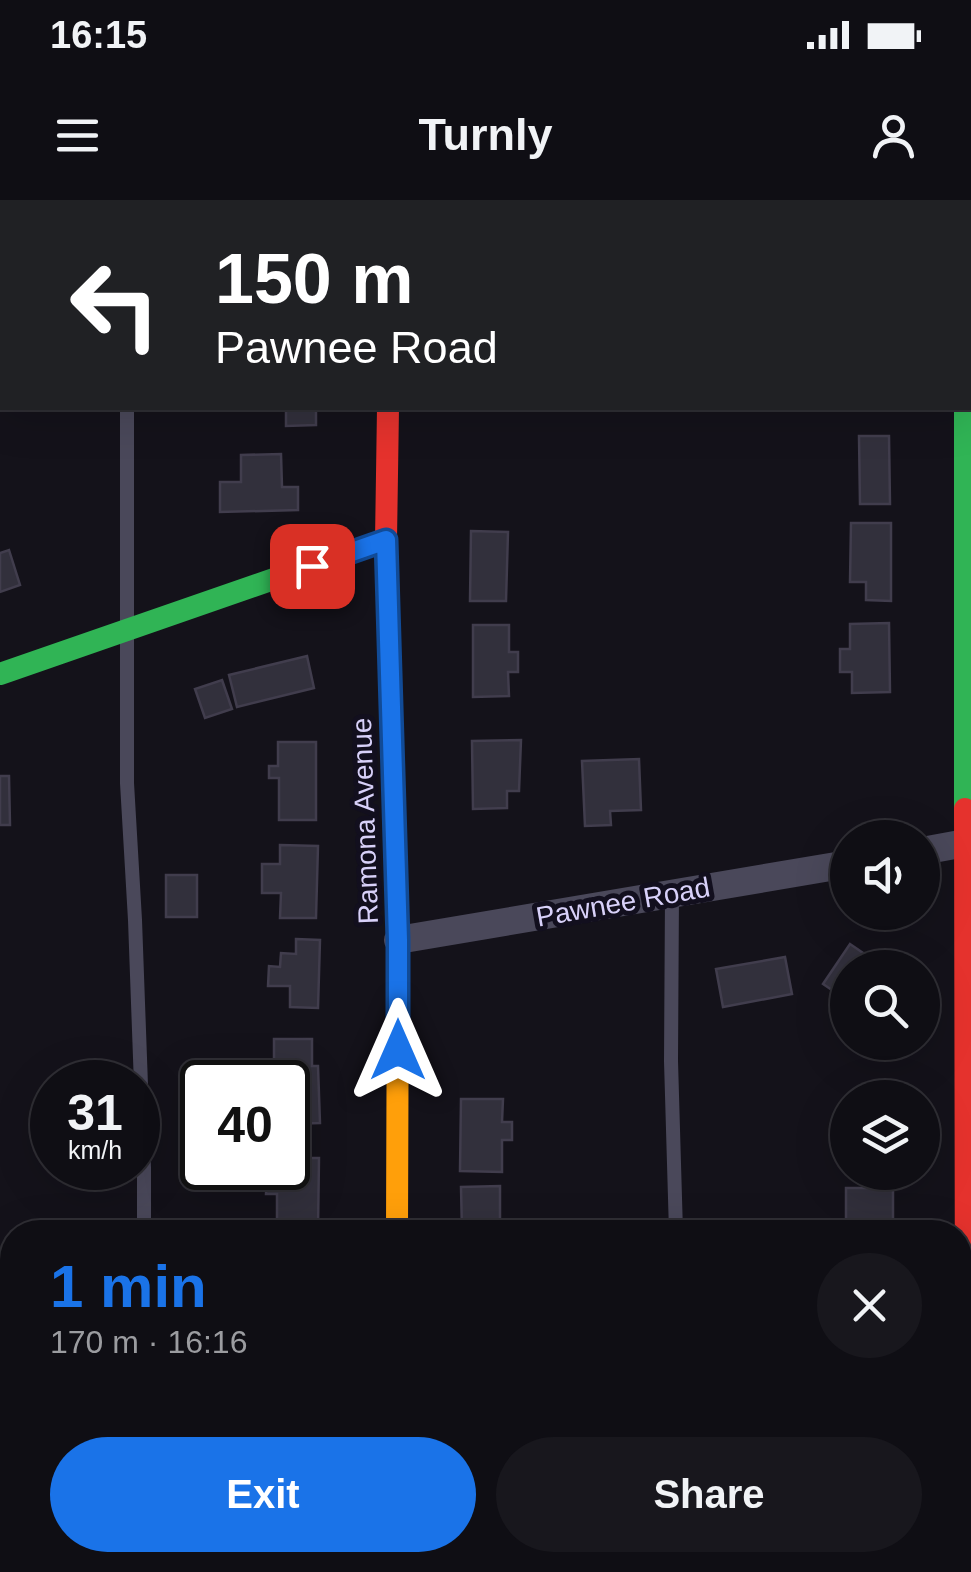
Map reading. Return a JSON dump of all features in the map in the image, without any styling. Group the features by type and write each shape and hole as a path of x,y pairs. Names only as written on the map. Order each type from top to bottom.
{"street":[{"name":"Ramona Avenue","path":"388,410 386,540 398,940 397,1220"},
{"path":"965,410 967,1220"},
{"path":"0,674 386,540"},
{"path":"940,847 969,842"},
{"name":"Pawnee Road","path":"398,940 830,867"}],"lane":[{"path":"127,410 126,783 135,920 144,1220"},
{"path":"672,894 676,1220"}],"building":[{"path":"286,410 316,410 316,425 286,426"},
{"path":"859,436 889,436 890,504 860,504"},
{"path":"281,454 282,487 298,487 298,510 220,512 220,482 241,482 241,455"},
{"path":"851,523 891,523 891,601 866,600 866,582 850,582"},
{"path":"471,531 508,532 506,601 470,601"},
{"path":"9,550 20,585 0,592 0,553"},
{"path":"889,623 890,692 852,693 852,672 840,672 840,649 850,649 850,624"},
{"path":"473,625 509,625 509,652 518,652 518,672 508,672 509,696 473,697"},
{"path":"307,656 314,688 237,707 229,675"},
{"path":"222,680 232,709 205,718 195,689"},
{"path":"521,740 519,791 507,791 507,808 473,809 472,741"},
{"path":"278,742 316,742 316,820 279,820 279,778 269,778 269,766 278,766"},
{"path":"639,759 641,810 610,811 611,825 585,826 582,761"},
{"path":"0,776 9,776 10,825 0,825"},
{"path":"280,845 318,846 316,918 280,918 281,893 262,893 262,864 280,864"},
{"path":"166,875 197,875 197,917 166,917"},
{"path":"296,939 320,940 318,1008 290,1007 290,986 268,986 269,966 280,967 281,953 296,954"},
{"path":"785,957 792,994 723,1007 716,969"},
{"path":"274,1039 312,1039 312,1066 318,1066 320,1123 310,1123 310,1060 274,1060"},
{"path":"461,1099 503,1099 502,1122 512,1122 512,1140 502,1140 502,1172 460,1171"},
{"path":"310,1158 319,1158 318,1220 277,1220 277,1194 266,1194 266,1190 310,1190"},
{"path":"500,1186 500,1220 462,1220 461,1187"},
{"path":"846,1190 893,1190 893,1220 846,1220"}],"traffic: fast":[{"path":"965,410 965,809"},
{"path":"0,674 386,540"}],"traffic: slow":[{"path":"395,832 397,1220"}],"traffic: jam":[{"path":"388,410 386,540 395,832"},
{"path":"965,809 966,1220"}],"route":[{"path":"312,566 386,540 398,1050"}]}
